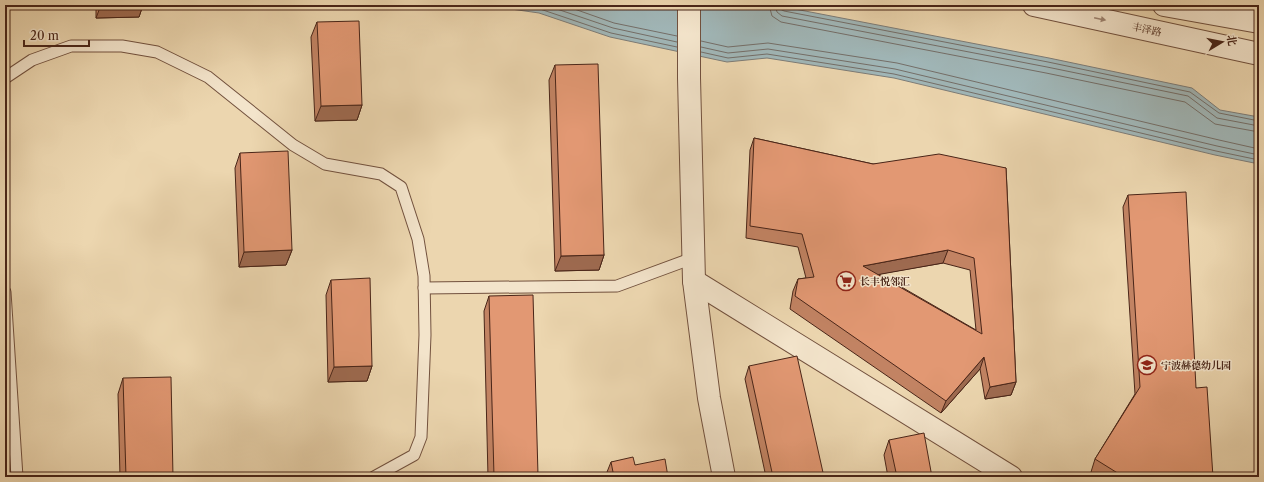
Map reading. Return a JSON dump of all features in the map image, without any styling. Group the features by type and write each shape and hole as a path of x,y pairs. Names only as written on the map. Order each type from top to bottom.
{"street":[{"path":"689,5 689,78 694,281 708,398 724,477"},
{"name":"丰泽路","path":"1034,5 1259,54"},
{"path":"1164,5 1259,22"},
{"path":"694,281 1011,477"}],"lane":[{"path":"5,78 32,60 71,46 122,46 157,52 208,77 293,145 325,164 381,174 401,187 418,239 424,276 425,335 421,437 414,455 374,477"},
{"path":"424,288 616,286 693,258"},
{"path":"5,292 17,477"}],"water":[{"path":"483,5 774,5 1049,58 1192,88 1220,110 1259,117 1259,164 1215,155 894,78 767,58 727,62 610,37 539,13"}],"building":[{"path":"359,21 362,105 321,106 317,22"},
{"path":"598,64 604,255 561,256 555,65"},
{"name":"长丰悦邻汇","path":"754,138 873,164 939,154 1006,168 1016,382 990,387 984,357 946,401 795,296 798,279 814,277 802,234 750,226","holes":["948,250 974,258 982,334 863,266"]},
{"path":"288,151 292,250 244,252 240,153"},
{"path":"1186,192 1196,388 1207,387 1213,477 1124,477 1095,459 1140,387 1128,195"},
{"path":"370,278 372,366 334,367 331,280"},
{"path":"533,295 538,475 494,476 489,296"},
{"path":"797,356 824,477 773,477 749,366"},
{"path":"171,377 173,477 126,477 123,378"},
{"path":"924,433 932,477 897,477 889,440"},
{"path":"633,457 635,465 665,459 668,477 614,477 611,462"},
{"path":"961,475 962,477 949,477"}],"place":[{"name":"长丰悦邻汇","path":"846,281"},
{"name":"宁波赫德幼儿园","path":"1147,365"}]}
